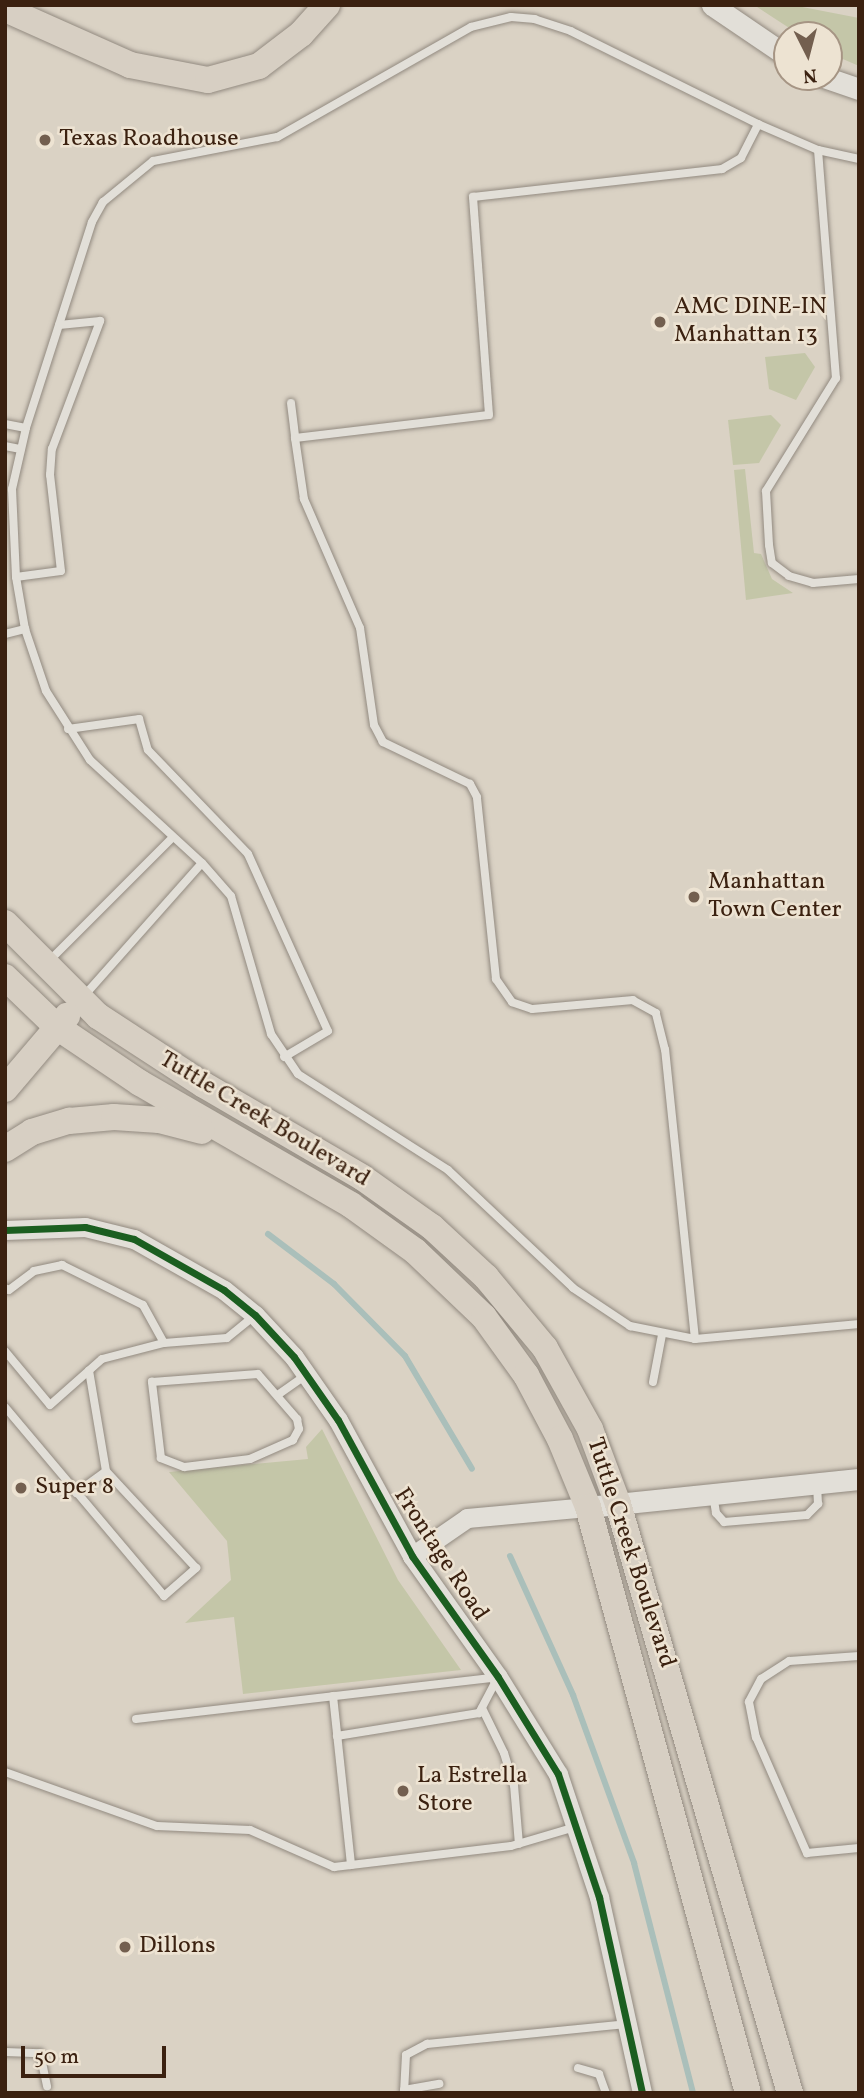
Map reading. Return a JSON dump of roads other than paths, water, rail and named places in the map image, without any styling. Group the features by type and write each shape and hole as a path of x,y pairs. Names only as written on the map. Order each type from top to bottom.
{"highway":[{"path":"5,9 130,65 208,80 259,66 301,34 327,5"},
{"name":"Tuttle Creek Boulevard","path":"5,923 44,966 81,1000 161,1059 363,1178 432,1227 486,1277 545,1348 590,1429 618,1504 790,2093"},
{"path":"8,987 44,966"},
{"name":"Tuttle Creek Boulevard","path":"8,987 57,1027 186,1112 351,1206 415,1251 484,1317 526,1376 560,1439 588,1507 748,2093"},
{"path":"5,1089 81,1000"},
{"path":"5,1149 32,1132 69,1121 114,1117 159,1120 254,1149"}],"main road":[{"path":"712,5 773,46"},
{"path":"588,1507 859,1479"}],"street":[{"name":"Frontage Road","path":"5,1230 85,1227 134,1239 206,1279 255,1315 306,1375 338,1420 412,1556 498,1677 558,1774 598,1897 642,2093"},
{"path":"412,1556 467,1518 588,1507"}],"lane":[{"path":"859,159 818,150 758,124 571,31 535,19 511,17 471,27 277,137 174,154 153,161 103,202 92,222 26,428 12,489 16,577 25,629 46,691 90,760 202,863 231,896 243,925 262,1010 284,1057 298,1074 458,1178 601,1310 630,1326 662,1335 695,1339 859,1324"},
{"path":"295,438 489,415 473,197 722,169 741,158 758,124"},
{"path":"818,150 836,378 766,491 769,545 772,563 789,576 813,583 859,579"},
{"path":"16,577 61,571 50,475 52,449 100,321 59,325"},
{"path":"291,403 304,499 360,628 374,725 383,742 470,784 477,797 496,979 512,1002 532,1009 633,1000 656,1013 665,1050 695,1339"},
{"path":"5,424 26,428"},
{"path":"5,446 21,449"},
{"path":"5,634 25,629"},
{"path":"68,729 139,719 148,750 248,854 328,1031 284,1057"},
{"path":"44,966 173,837"},
{"path":"81,1000 202,863"},
{"path":"6,1290 34,1271 62,1265 143,1305 164,1343"},
{"path":"5,1351 50,1405 102,1359 164,1343 227,1338 255,1315"},
{"path":"653,1382 662,1335"},
{"path":"5,1407 164,1596 196,1568 106,1471 89,1370"},
{"path":"258,1374 279,1394 297,1419 299,1429 293,1440 250,1459 184,1467 161,1458 152,1382 258,1374"},
{"path":"279,1394 306,1375"},
{"path":"76,1493 106,1471"},
{"path":"713,1494 716,1513 724,1522 807,1516 818,1504 816,1483"},
{"path":"859,1656 789,1661 761,1679 749,1702 756,1737 807,1853 859,1848"},
{"path":"136,1719 498,1677"},
{"path":"337,1736 479,1713 498,1677"},
{"path":"333,1696 351,1865"},
{"path":"482,1708 514,1785 519,1844"},
{"path":"5,1772 157,1826 250,1830 334,1867 519,1844 576,1826"},
{"path":"439,2084 404,2092 405,2055 427,2044 626,2024"},
{"path":"5,2052 40,2053 47,2087"},
{"path":"578,2068 599,2074 606,2093"}],"waterway":[{"path":"268,1234 334,1284 405,1356 472,1469"},
{"path":"510,1556 573,1695 634,1863 693,2093"}],"place":[{"name":"Texas Roadhouse","path":"45,140"},
{"name":"AMC DINE-IN Manhattan 13","path":"660,322"},
{"name":"Manhattan Town Center","path":"694,897"},
{"name":"Super 8","path":"21,1488"},
{"name":"La Estrella Store","path":"403,1791"},
{"name":"Dillons","path":"125,1947"}]}
